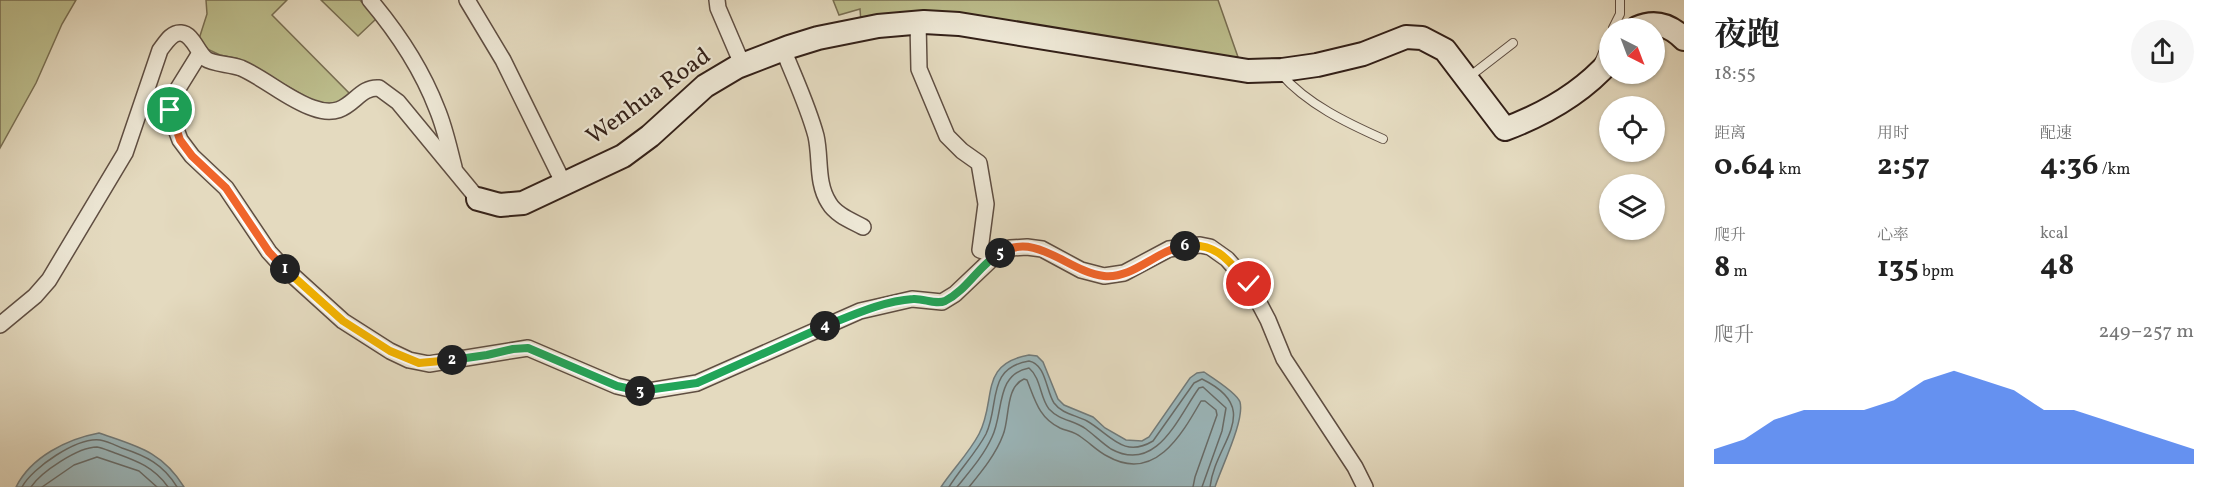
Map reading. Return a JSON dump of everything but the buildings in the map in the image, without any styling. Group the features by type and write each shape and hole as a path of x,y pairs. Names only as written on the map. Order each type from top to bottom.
{"street":[{"path":"370,0 399,38 426,84 438,110 455,172"},
{"path":"466,0 503,60 564,184"},
{"path":"717,0 718,8 742,64"},
{"path":"918,22 919,69 950,141 979,163 986,204 980,250 996,255"},
{"name":"Wenhua Road","path":"478,199 500,205 523,203 608,164 637,146 705,86 742,64 783,49 848,31 918,22 959,24 1032,34 1226,68 1278,70 1341,60 1414,36 1430,40 1445,50 1505,129 1551,109 1568,98 1599,71"},
{"path":"1665,25 1684,39"},
{"path":"0,325 42,288 56,271 125,153 160,50 172,36 181,33 189,38 210,62 238,67 314,109 338,111 370,89 379,88 398,102 478,199"},
{"path":"783,49 815,133 825,194 836,212 863,227"},
{"path":"200,53 174,95 171,105 171,116 180,140 192,156 226,188 269,252 280,264 343,321 390,351 419,363 429,364 523,347 552,356 617,386 638,391 697,383 860,311 912,298 942,302 955,294 996,255 1010,248 1042,249 1081,270 1104,276 1124,273 1169,249 1200,245 1219,252 1255,293 1284,358 1355,467 1365,487"}],"lane":[{"path":"1618,18 1620,0"},
{"path":"1468,79 1513,43"},
{"path":"1278,70 1288,82 1320,106 1383,139"}],"green space":[{"path":"0,0 76,0 62,24 36,83 0,148"},
{"path":"206,0 287,0 272,15 351,95 338,104 317,103 239,59 220,55 205,48 199,39 207,14"},
{"path":"321,0 360,0 376,19 358,36"},
{"path":"833,0 1218,0 1239,60 861,22 860,9 839,15"}],"water":[{"path":"1029,355 1037,356 1043,362 1058,399 1064,405 1093,417 1105,428 1126,440 1142,441 1149,437 1190,378 1197,373 1204,372 1219,382 1238,398 1241,410 1236,432 1215,487 941,487 979,434 992,385 1002,366"},
{"path":"99,433 147,451 167,465 184,487 16,487 40,458 63,445"}],"route":[{"path":"170,110 180,140 192,156 226,188 269,252 280,264 343,321 390,351 419,363 429,364 523,347 552,356 617,386 638,391 697,383 860,311 912,298 942,302 955,294 996,255 1010,248 1042,249 1081,270 1104,276 1124,273 1143,265 1169,249 1200,245 1219,252 1249,284"}]}
